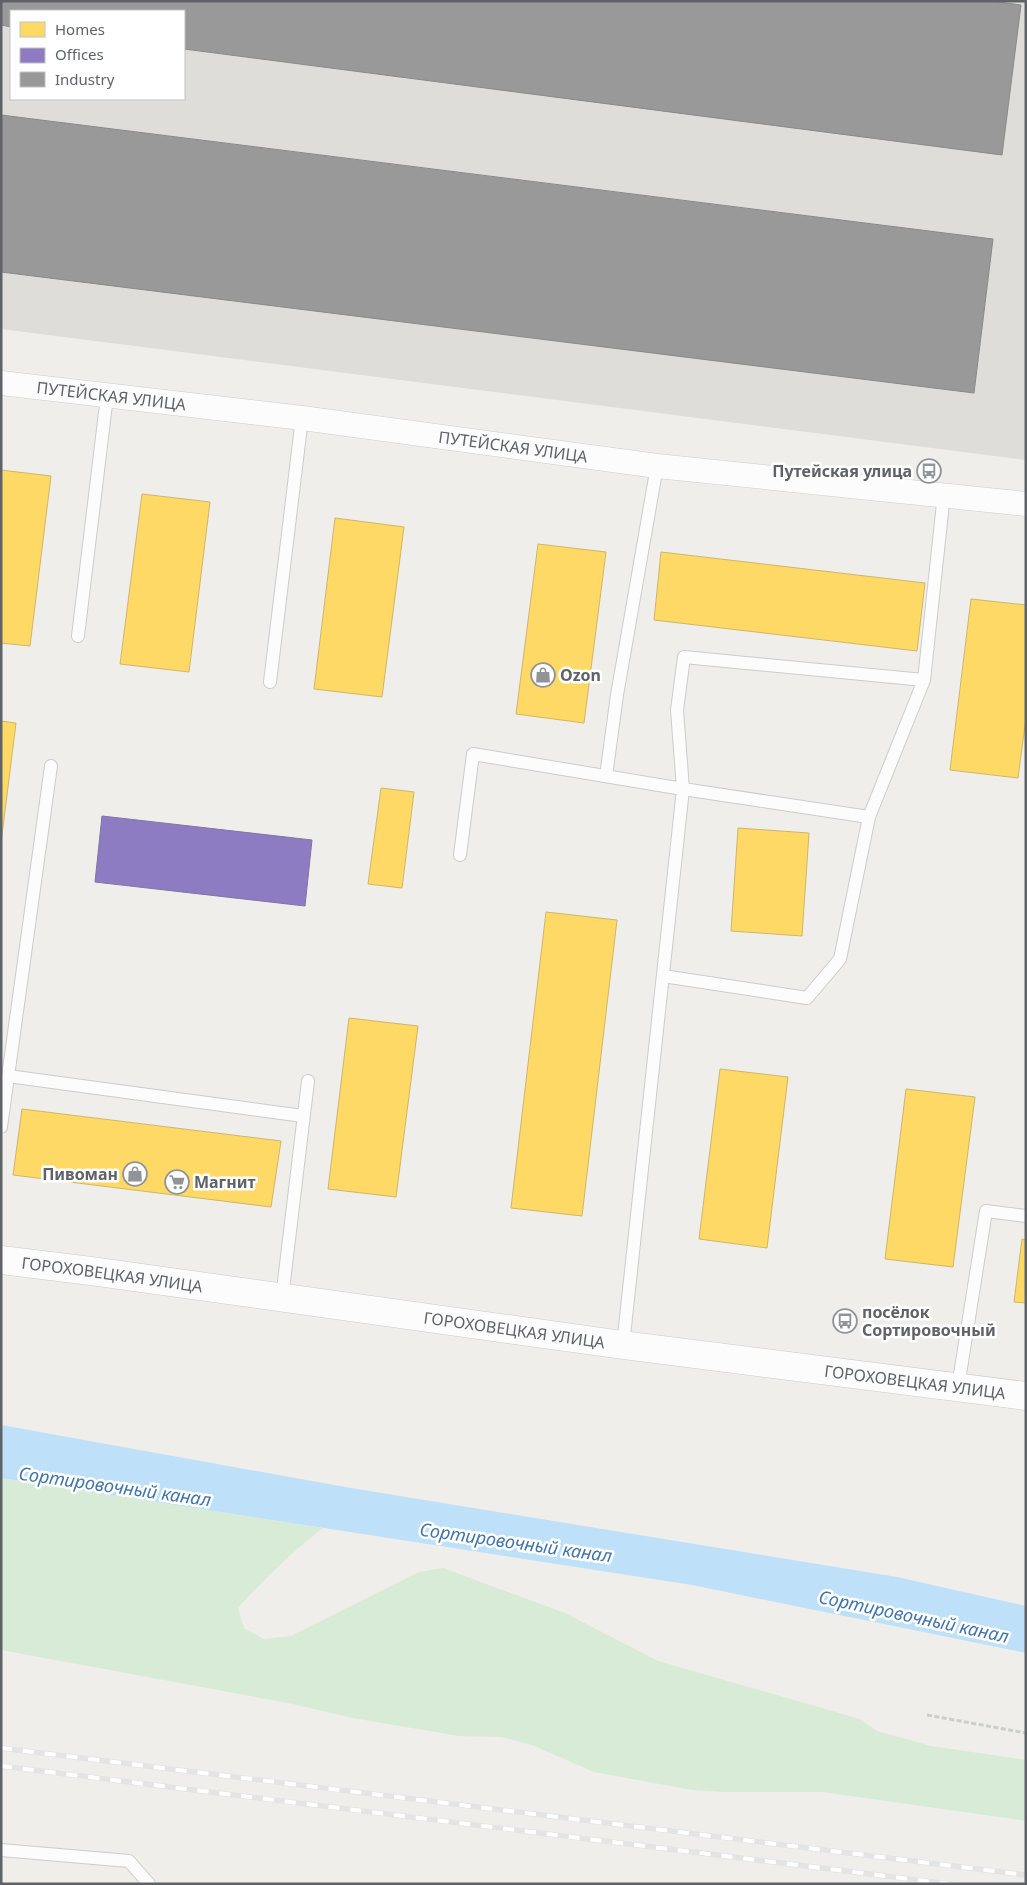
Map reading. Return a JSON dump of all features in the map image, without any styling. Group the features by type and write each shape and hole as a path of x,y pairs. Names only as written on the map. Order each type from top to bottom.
{"street":[{"name":"ПУТЕЙСКАЯ УЛИЦА","path":"1,383 302,418 657,466 944,494 1026,504"},
{"name":"ГОРОХОВЕЦКАЯ УЛИЦА","path":"1,1260 623,1345 1026,1396"}],"lane":[{"path":"78,636 107,396"},
{"path":"270,682 302,418"},
{"path":"606,776 617,695 657,466"},
{"path":"663,976 807,998 840,960 869,817 924,680 944,494"},
{"path":"623,1345 683,789 677,710 684,657 924,680"},
{"path":"460,855 473,754 683,789 869,817"},
{"path":"1,1127 51,766"},
{"path":"8,1076 303,1116"},
{"path":"282,1298 308,1081"},
{"path":"958,1387 986,1211 1026,1216"},
{"path":"1,1850 129,1861 149,1884"}],"path":[{"path":"927,1715 1026,1733"}],"shaded area":[{"path":"1,1 1026,1 1026,460 1,329"}],"green space":[{"path":"1,1478 323,1528 279,1566 238,1608 244,1628 264,1639 291,1636 419,1572 443,1568 565,1613 658,1661 860,1719 877,1731 931,1746 1026,1760 1026,1821 823,1792 723,1792 692,1790 594,1772 532,1745 502,1737 459,1736 353,1718 288,1703 1,1650"}],"water":[{"name":"Сортировочный канал","path":"1,1425 345,1487 897,1577 1026,1606 1026,1653 692,1585 1,1478"}],"building: Homes":[{"path":"1,470 51,476 30,646 1,643"},
{"path":"142,494 210,502 189,672 120,664"},
{"path":"335,518 404,527 382,697 314,689"},
{"path":"538,544 606,552 584,723 516,714"},
{"path":"661,552 925,583 917,651 654,620"},
{"path":"971,599 1026,605 1026,718 1018,778 950,770"},
{"path":"1,721 16,723 1,843"},
{"path":"381,788 414,792 402,888 368,884"},
{"path":"738,828 809,833 802,936 731,931"},
{"path":"546,912 617,920 582,1216 511,1208"},
{"path":"349,1018 418,1026 396,1197 328,1189"},
{"path":"720,1069 788,1077 767,1248 699,1239"},
{"path":"906,1089 975,1097 953,1267 885,1259"},
{"path":"22,1109 281,1141 271,1207 13,1175"},
{"path":"1022,1239 1026,1240 1026,1303 1014,1302"}],"building: Offices":[{"path":"102,816 312,840 305,906 95,882"}],"building: Industry":[{"path":"1,1 991,1 1021,5 1002,155 185,49 185,10 10,10 10,27 1,25"},
{"path":"1,115 993,239 974,393 1,272"}],"railway":[{"path":"1,1748 1026,1875"},
{"path":"1,1766 950,1884"}],"place":[{"name":"Путейская улица","path":"929,471"},
{"name":"Ozon","path":"543,675"},
{"name":"Пивоман","path":"135,1174"},
{"name":"Магнит","path":"177,1182"},
{"name":"посёлок Сортировочный","path":"845,1321"}]}
